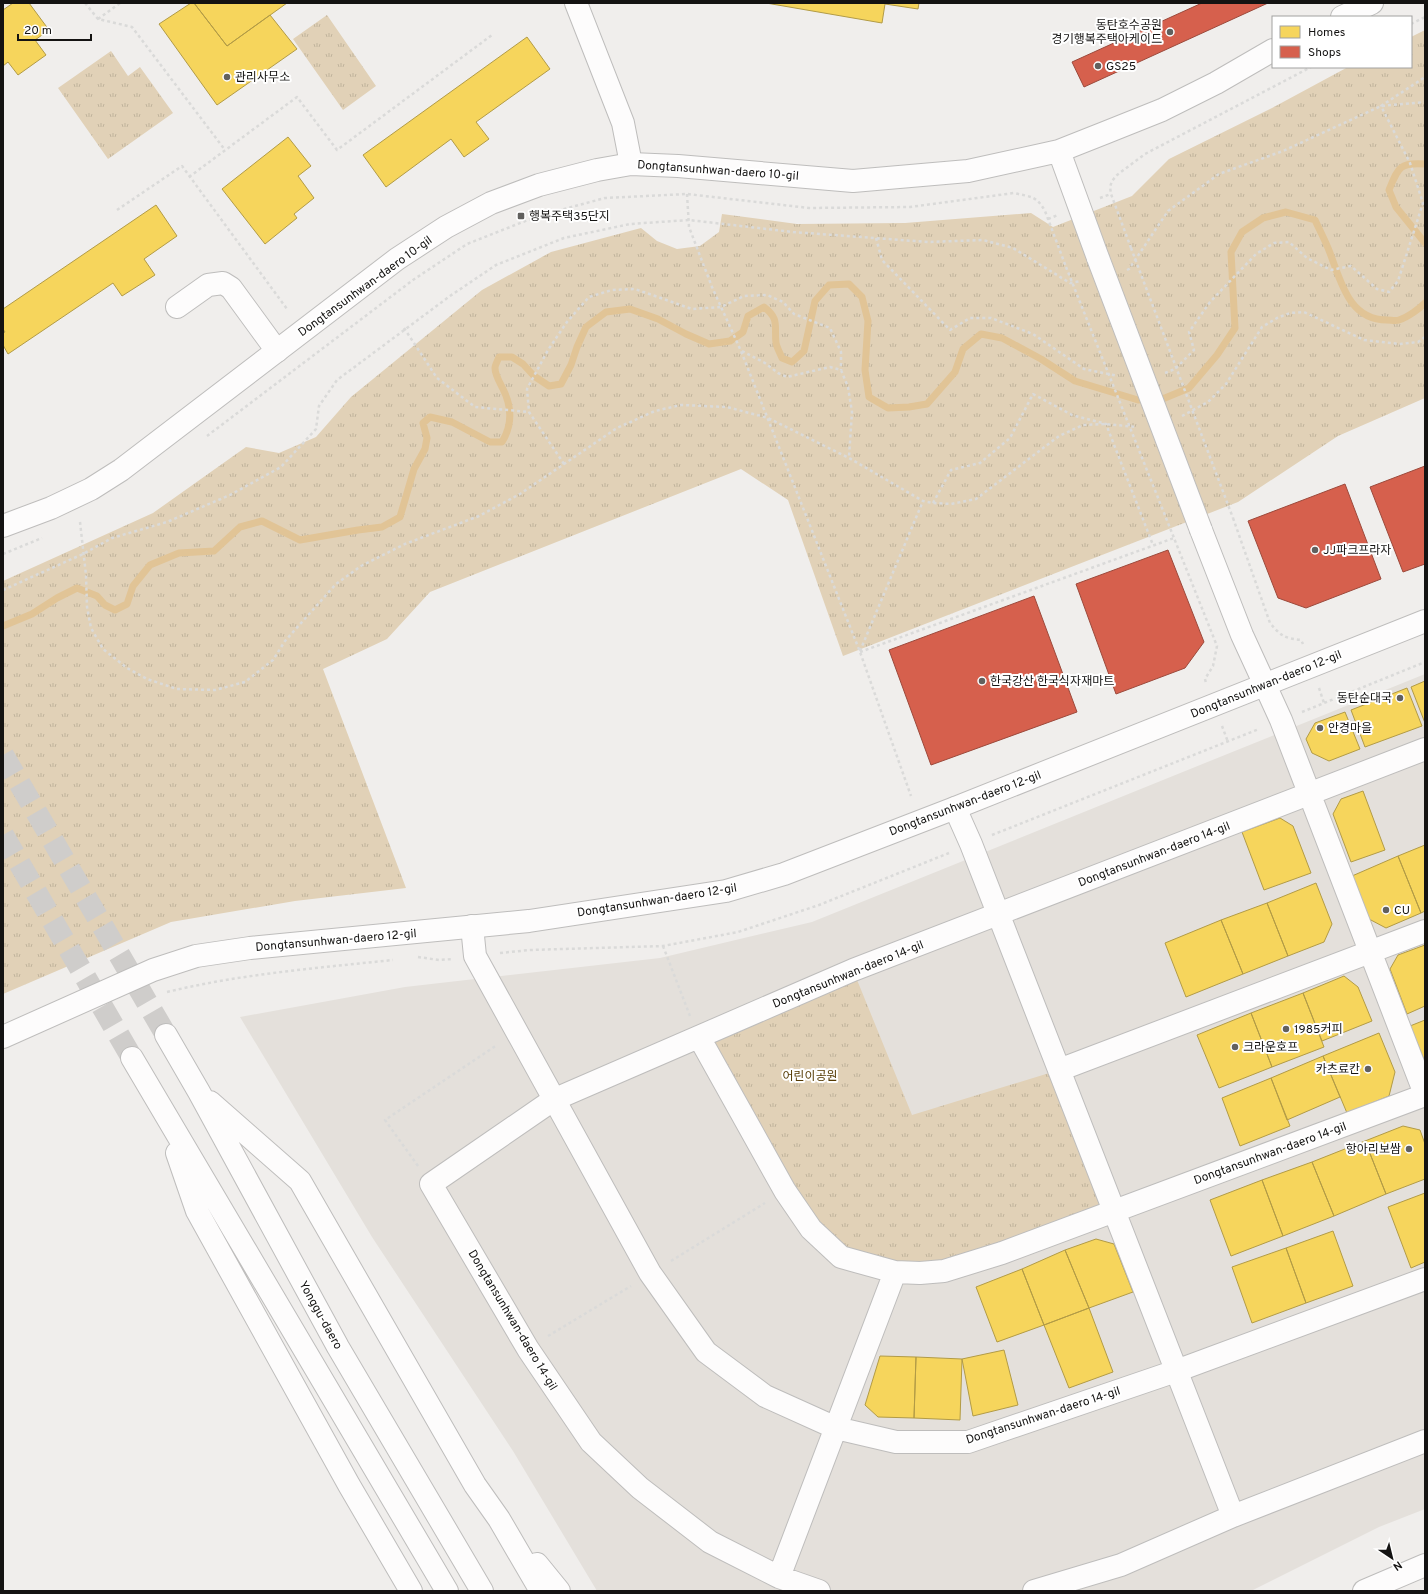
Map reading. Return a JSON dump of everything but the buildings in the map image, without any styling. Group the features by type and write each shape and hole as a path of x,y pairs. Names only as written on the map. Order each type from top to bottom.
{"main road":[{"path":"576,3 623,123 631,164"},
{"path":"1344,16 1372,3"},
{"name":"Dongtansunhwan-daero 10-gil","path":"3,526 51,508 91,489 121,470 397,259 446,227 491,203 538,184 597,170 631,164 678,166 853,181 968,171 1059,151 1162,110 1216,83 1272,51"},
{"name":"Dongtansunhwan-daero 14-gil","path":"698,1037 784,1191 811,1229 842,1257 895,1272 920,1273 944,1271 1002,1253 1425,1095 1281,720 1242,635 1201,530 1059,151"},
{"path":"177,307 208,285 223,283 231,288 277,351"},
{"name":"Dongtansunhwan-daero 12-gil","path":"3,1037 153,970 196,956 250,948 428,932 529,920 726,891 784,874 1425,621"},
{"name":"Dongtansunhwan-daero 14-gil","path":"819,1591 780,1578 710,1542 640,1488 591,1442 528,1348 431,1184 553,1100 853,970 1425,749"},
{"path":"954,808 971,844 999,914 1233,1516"},
{"name":"Dongtansunhwan-daero 14-gil","path":"472,926 475,956 553,1100 650,1274 706,1352 765,1396 836,1428 896,1442 968,1442 1176,1371 1425,1279"},
{"path":"1059,1070 1425,931"},
{"name":"Yonggu-daero","path":"166,1035 199,1092 338,1347 482,1591"},
{"path":"132,1058 447,1591"},
{"path":"199,1092 300,1181 475,1485 499,1519 559,1591"},
{"path":"160,1107 197,1211 349,1485 411,1591"},
{"path":"780,1578 895,1272"},
{"path":"1034,1591 1121,1565 1233,1516 1425,1441"},
{"path":"349,1485 400,1591"},
{"path":"499,1519 541,1591"},
{"path":"1364,1591 1425,1565"}],"path":[{"path":"86,3 98,19 132,27 225,150"},
{"path":"98,19 120,3"},
{"path":"1412,24 1425,17"},
{"path":"189,177 297,97 337,150 492,35"},
{"path":"1301,640 1280,635 1270,623 1233,518 1131,248 1110,188 1112,181 1117,175 1145,154 1309,68"},
{"path":"1162,374 1175,369 1194,350 1189,332 1210,302 1256,254 1274,243 1290,242 1307,258 1331,270 1351,266 1377,289 1390,292 1398,281 1424,202 1410,163 1381,106 1425,76"},
{"path":"117,210 182,166 287,309"},
{"path":"204,438 412,280 467,244 538,216 605,198 687,194 809,208 910,207 1014,193 1032,196 1041,203 1045,211 1217,646 1213,666 1205,679"},
{"path":"687,194 689,227 768,418 860,652 911,796"},
{"path":"3,590 83,554 112,538 167,522 230,495 281,467 316,429 319,406 337,380 404,328 496,265 564,238 630,224 689,220"},
{"path":"876,238 882,260 950,330 970,318 991,318 1033,334 1084,369 1121,377"},
{"path":"564,464 529,412 527,389 548,350 567,322 589,297 612,290 635,289 692,309 721,307 744,296 767,294 783,302 794,314 830,328 841,352 841,370 848,387 852,412 849,458"},
{"path":"1179,418 1208,402 1226,384 1262,327 1290,312 1304,312 1364,340 1400,344 1418,342 1425,337"},
{"path":"404,328 437,378 475,407 529,412"},
{"path":"741,351 765,363 778,373 787,377 830,367 841,370"},
{"path":"933,504 951,470 980,463 1010,438 1033,394 1072,414 1106,424 1136,428 1142,427"},
{"path":"86,519 80,522 86,575 87,607 91,628 103,649 127,668 147,679 177,689 214,690 245,682 273,660 285,641 336,584 361,566 405,544 479,516 520,494 617,428 655,411 681,405 726,407 768,418 849,458 923,501 933,504 951,504 976,499 1059,436 1083,425 1106,424"},
{"path":"1106,424 1153,545"},
{"path":"860,652 923,501"},
{"path":"860,652 1174,538"},
{"path":"1324,703 1425,662"},
{"path":"1004,831 1228,742"},
{"path":"530,950 663,946 738,932 819,905 932,860"},
{"path":"663,946 698,1037"},
{"path":"410,958 418,957 439,960"},
{"path":"165,992 245,976 395,960"},
{"path":"431,1184 385,1120 517,1032"}],"shaded area":[{"path":"1425,674 1425,1509 1379,1527 1251,1591 597,1591 513,1451 372,1237 240,1017 405,987 660,958 812,922"}],"green space":[{"path":"327,15 376,86 343,110 293,39"},
{"path":"1425,30 1425,398 1338,436 1238,502 843,656 788,500 741,469 430,592 387,639 323,669 406,888 295,901 171,922 3,994 3,581 153,513 246,447 279,453 316,437 351,397 482,290 551,252 641,228 657,241 677,249 700,246 719,232 722,214 797,224 905,223 1031,213 1053,227 1132,196 1169,159 1272,108 1346,68 1412,68 1412,36"},
{"path":"111,51 128,76 140,67 173,113 108,159 58,88"},
{"name":"어린이공원","path":"853,970 912,1115 1059,1070 1114,1211 1062,1231 895,1272 811,1229 699,1037"}],"waterway":[{"path":"1425,164 1410,164 1401,168 1397,172 1389,190 1396,207 1425,243"},
{"path":"3,626 32,614 57,598 77,588 97,596 105,605 115,610 127,604 133,586 150,565 179,553 214,551 240,527 262,521 300,540 382,527 400,517 414,469 425,449 427,438 423,423 430,417 452,422 490,442 502,442 510,422 510,409 495,371 495,365 499,357 512,357 523,364 534,376 549,386 561,384 571,365 586,327 606,312 630,309 658,319 709,344 730,341 743,332 748,316 764,307 769,311 774,319 776,343 782,358 792,362 804,351 815,301 829,285 849,284 862,297 868,321 865,370 869,397 888,408 927,404 955,372 963,349 981,334 1002,338 1041,359 1075,381 1138,400 1165,398 1189,388 1217,355 1235,328 1231,252 1242,232 1263,218 1286,212 1315,220 1348,297 1364,314 1374,318 1398,320 1410,315 1425,303"}],"tunnel":[{"path":"3,755 166,1035"},
{"path":"3,835 132,1058"}],"place":[{"name":"동탄호수공원 경기행복주택아케이드","path":"1170,32"},
{"name":"GS25","path":"1098,66"},
{"name":"관리사무소","path":"227,77"},
{"name":"행복주택35단지","path":"521,216"},
{"name":"JJ파크프라자","path":"1315,550"},
{"name":"한국강산 한국식자재마트","path":"982,681"},
{"name":"동탄순대국","path":"1400,698"},
{"name":"안경마을","path":"1320,728"},
{"name":"CU","path":"1386,910"},
{"name":"1985커피","path":"1286,1029"},
{"name":"크라운호프","path":"1235,1047"},
{"name":"카츠료칸","path":"1368,1069"},
{"name":"항아리보쌈","path":"1409,1149"}]}
